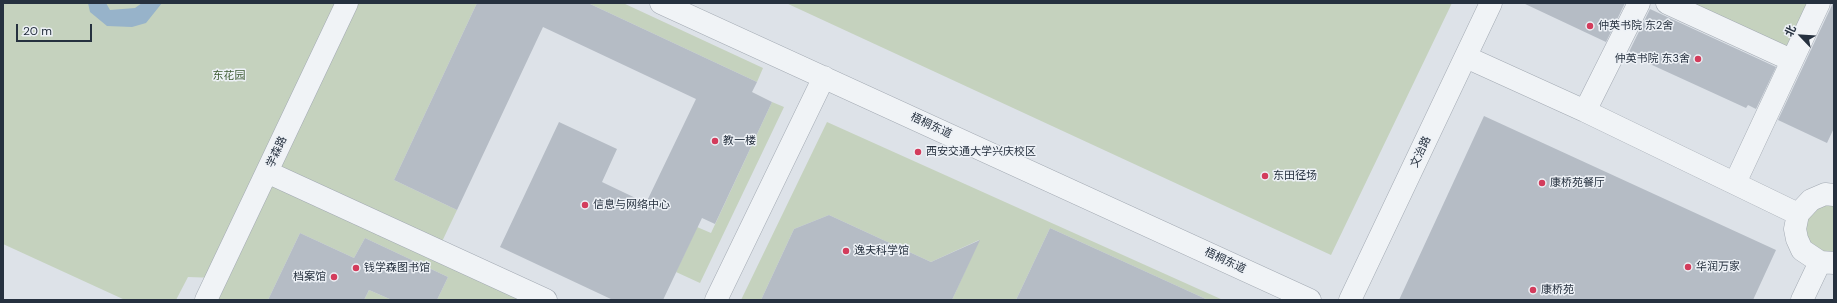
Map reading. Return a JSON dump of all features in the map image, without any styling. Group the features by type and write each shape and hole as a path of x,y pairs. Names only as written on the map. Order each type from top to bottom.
{"street":[{"name":"学森路","path":"206,300 347,3"},
{"name":"梧桐东道","path":"661,3 1310,300"},
{"name":"文治路","path":"1350,300 1491,3"},
{"path":"1585,111 1638,3"},
{"path":"1667,3 1791,60"},
{"path":"1735,183 1791,60 1819,3"},
{"path":"1466,57 1585,111 1798,214"},
{"path":"716,300 824,77"},
{"path":"267,172 546,300"},
{"path":"1802,300 1827,262 1810,257 1802,250 1799,245 1795,229 1798,214 1811,200 1818,196 1834,194"}],"green space":[{"name":"东花园","path":"3,3 477,3 394,180 457,210 438,250 546,300 437,300 448,277 365,238 354,258 300,233 268,300 208,300 216,278 188,277 176,300 125,300 3,244"},
{"path":"588,3 623,3 763,68 757,82"},
{"name":"东田径场","path":"786,3 1452,3 1331,255"},
{"path":"1667,3 1819,3 1791,60"},
{"path":"772,102 784,107 700,283 676,272 697,227 711,233"},
{"path":"827,122 1223,300 1208,300 1050,228 1016,300 952,300 979,240 931,262 829,215 794,229 761,300 741,300"},
{"path":"1834,195 1834,263 1799,245 1795,229"},
{"path":"369,290 392,300 364,300"}],"water":[{"path":"88,3 106,3 110,10 135,8 142,3 162,3 146,23 132,27 107,26 90,12"}],"building":[{"name":"教一楼","path":"477,3 588,3 757,82 752,92 772,102 715,224 702,218 663,300 613,300 500,247 559,122 617,149 602,182 646,203 696,99 543,27 457,210 394,180"},
{"name":"仲英书院 东2舍","path":"1523,3 1625,3 1606,42"},
{"path":"1833,3 1834,128 1827,143 1778,120"},
{"name":"仲英书院 东3舍","path":"1650,9 1776,67 1756,109 1748,105 1746,108 1628,54"},
{"name":"康桥苑餐厅","path":"1484,116 1776,250 1753,300 1399,300"},
{"name":"逸夫科学馆","path":"829,215 931,262 980,240 952,300 761,300 794,229"},
{"path":"1050,228 1151,274 1208,300 1016,300"},
{"name":"钱学森图书馆","path":"300,233 354,258 365,238 448,277 437,300 392,300 369,290 364,300 268,300"}],"place":[{"name":"仲英书院 东2舍","path":"1590,26"},
{"name":"仲英书院 东3舍","path":"1698,59"},
{"name":"教一楼","path":"715,141"},
{"name":"西安交通大学兴庆校区","path":"918,152"},
{"name":"东田径场","path":"1265,176"},
{"name":"康桥苑餐厅","path":"1542,183"},
{"name":"信息与网络中心","path":"585,205"},
{"name":"逸夫科学馆","path":"846,251"},
{"name":"华润万家","path":"1688,267"},
{"name":"钱学森图书馆","path":"356,268"},
{"name":"档案馆","path":"334,277"},
{"name":"康桥苑","path":"1533,290"}]}
